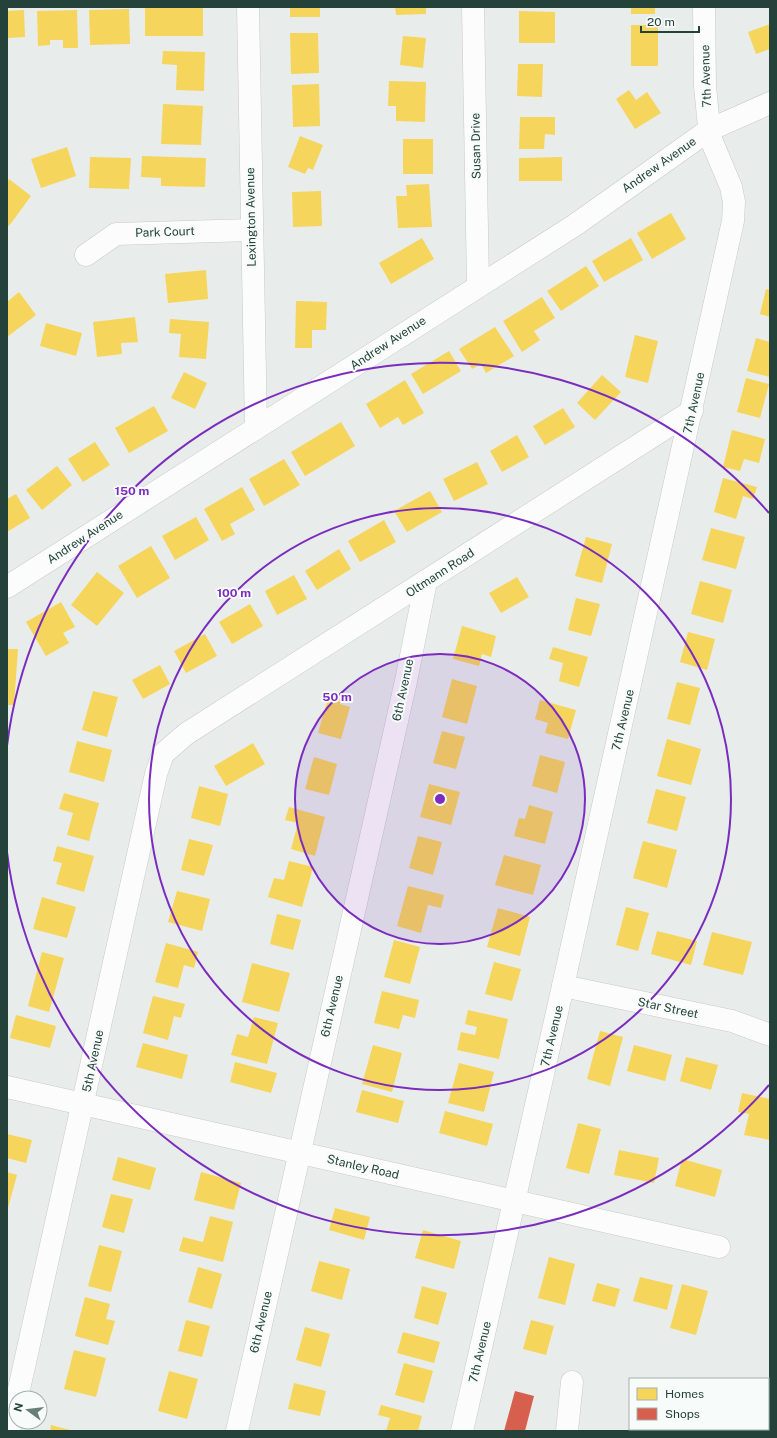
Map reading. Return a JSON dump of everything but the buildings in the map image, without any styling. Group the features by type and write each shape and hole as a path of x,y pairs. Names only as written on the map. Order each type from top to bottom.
{"street":[{"name":"Lexington Avenue","path":"248,7 251,230 256,428"},
{"name":"Susan Drive","path":"473,7 478,285"},
{"name":"7th Avenue","path":"462,1431 564,986 733,221 734,202 731,187 710,138 705,86 704,7"},
{"name":"Andrew Avenue","path":"7,587 574,225 709,130 770,103"},
{"name":"Park Court","path":"86,255 116,234 251,230"},
{"name":"Oltmann Road","path":"186,734 692,411"},
{"name":"6th Avenue","path":"236,1431 404,689 426,581"},
{"name":"5th Avenue","path":"19,1390 156,774 163,754 186,734"},
{"name":"Star Street","path":"564,986 732,1021 770,1035"},
{"name":"Stanley Road","path":"7,1087 719,1248"},
{"path":"567,1431 572,1382"}]}
